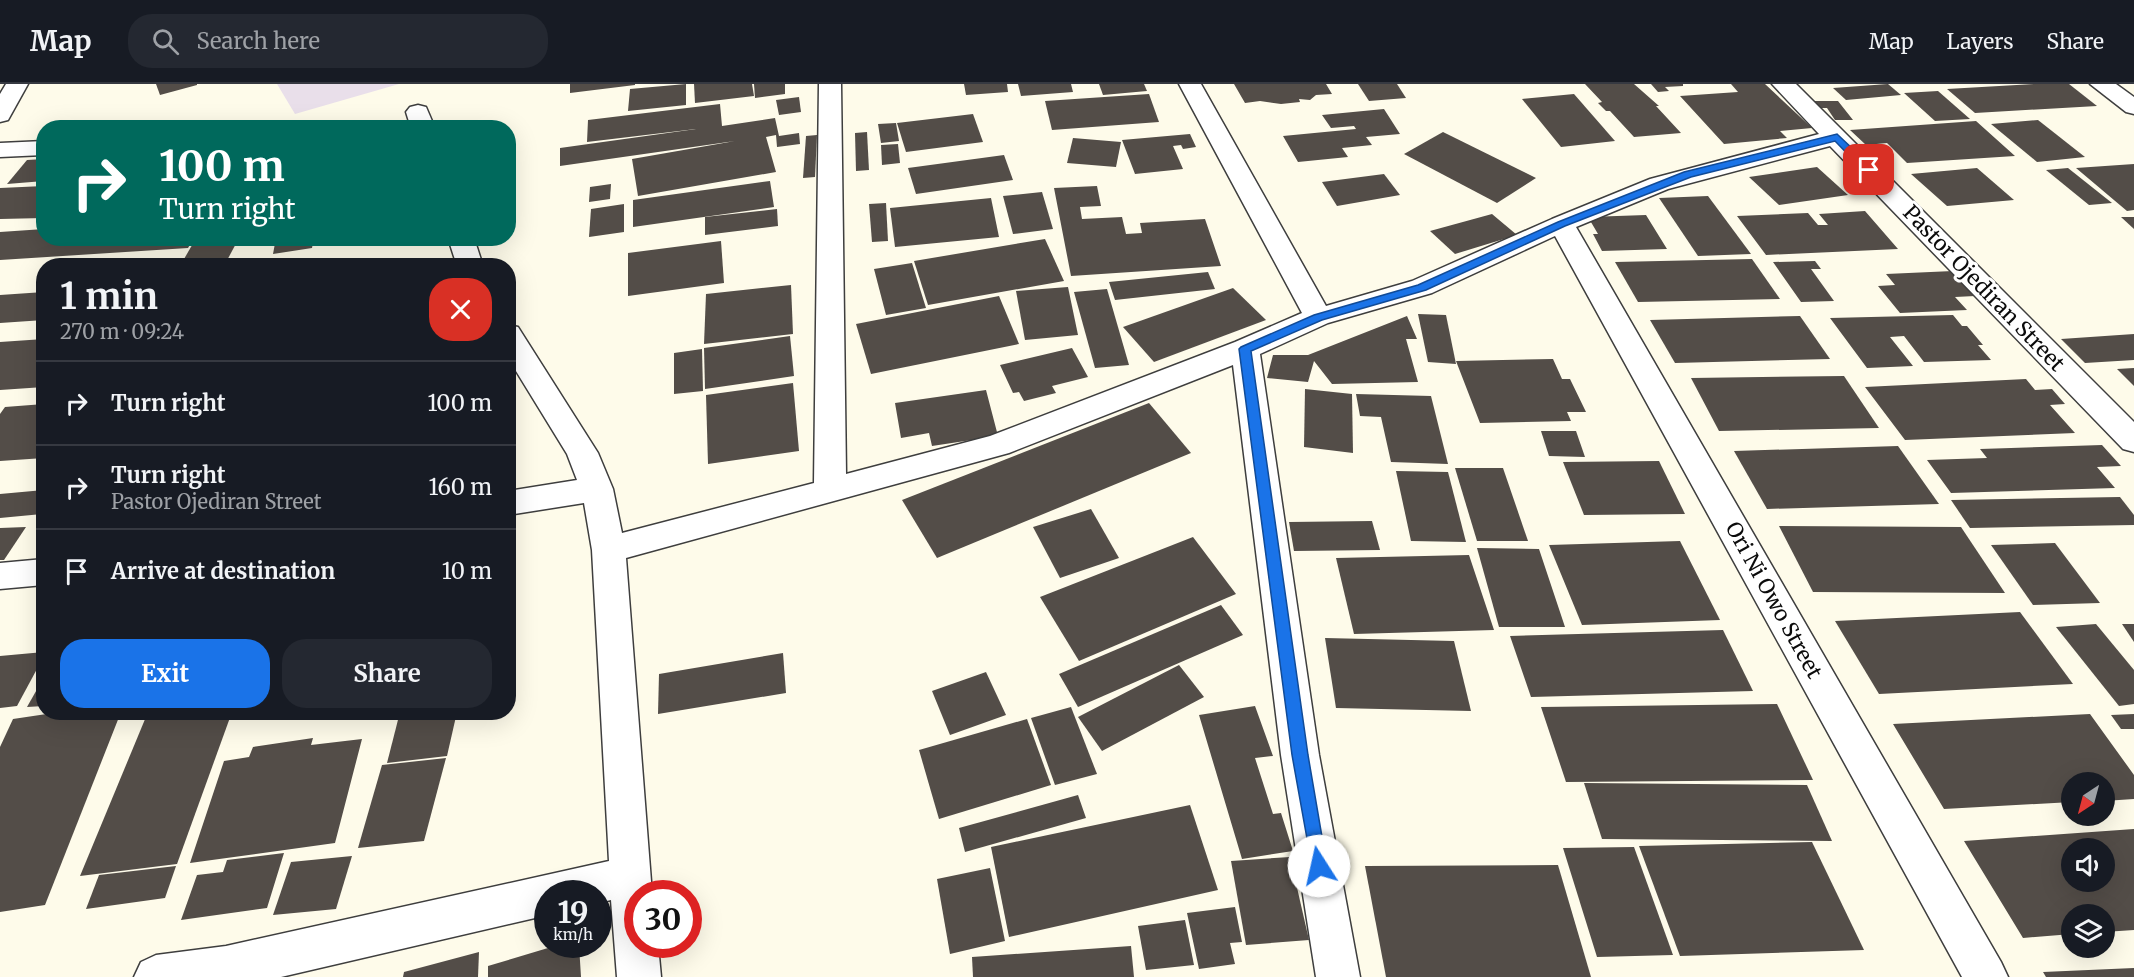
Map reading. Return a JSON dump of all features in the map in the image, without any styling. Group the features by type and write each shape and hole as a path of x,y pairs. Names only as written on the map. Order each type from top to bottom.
{"street":[{"path":"0,115 17,84"},
{"path":"830,84 831,490"},
{"path":"1190,84 1318,317"},
{"name":"Pastor Ojediran Street","path":"1783,84 2134,441"},
{"path":"2102,84 2134,107"},
{"path":"609,550 998,445 1245,349 1318,317 1422,287 1562,224 1688,174 1837,137"},
{"path":"0,150 36,148"},
{"name":"Ori Ni Owo Street","path":"1562,224 1986,977"},
{"path":"516,347 582,453 597,489 609,550 630,876 639,977"},
{"path":"1245,349 1300,755 1338,977"},
{"path":"516,502 597,489"},
{"path":"0,576 36,573"},
{"path":"612,880 630,876"},
{"path":"156,977 222,973 534,898"}],"shaded area":[{"path":"277,84 399,84 295,114"}],"building":[{"path":"156,84 197,84 197,85 160,95"},
{"path":"570,84 635,84 635,85 570,93"},
{"path":"686,84 686,105 628,111 630,89"},
{"path":"694,84 752,84 754,96 695,103"},
{"path":"754,84 785,84 785,94 755,98"},
{"path":"964,84 1007,84 1008,92 966,95"},
{"path":"1018,84 1071,84 1073,92 1021,96"},
{"path":"1099,84 1144,84 1147,91 1103,95"},
{"path":"1234,84 1326,84 1332,94 1316,95 1310,100 1299,99 1300,102 1281,104 1260,101 1245,103"},
{"path":"1358,84 1397,84 1406,98 1369,101"},
{"path":"1585,84 1634,84 1659,106 1656,106 1681,133 1634,137 1610,111 1606,111 1598,103 1602,102"},
{"path":"1651,84 1683,84 1683,86 1665,87 1669,91 1658,92"},
{"path":"1731,84 1765,84 1812,128 1780,131 1787,138 1724,144 1680,96 1738,92"},
{"path":"1888,84 1901,95 1846,100 1833,88"},
{"path":"2069,84 2097,106 1975,113 1947,89"},
{"path":"1938,91 1970,119 1935,121 1904,93"},
{"path":"1149,94 1159,122 1052,130 1045,101"},
{"path":"1574,94 1615,141 1561,147 1522,99"},
{"path":"799,97 801,112 779,115 776,100"},
{"path":"1813,101 1838,101 1853,120 1835,120 1827,108 1819,108"},
{"path":"720,104 722,126 775,118 779,136 799,133 800,144 777,147 776,135 766,137 776,172 638,196 632,159 735,141 560,166 560,148 696,129 587,142 588,120"},
{"path":"1384,109 1400,134 1366,137 1372,145 1342,148 1348,157 1298,162 1283,136 1356,129 1354,126 1331,128 1322,115"},
{"path":"973,114 983,142 906,152 897,123"},
{"path":"2038,120 2085,157 2037,162 1991,124"},
{"path":"1976,121 2015,156 1907,163 1887,143 1866,145 1850,130"},
{"path":"896,123 899,141 881,143 878,124"},
{"path":"867,132 869,170 856,171 855,133"},
{"path":"1443,132 1536,178 1497,203 1404,154"},
{"path":"1190,134 1196,147 1183,149 1181,145 1173,146 1183,169 1135,174 1122,140"},
{"path":"817,135 815,177 803,178 806,136"},
{"path":"1073,138 1121,142 1116,167 1067,163"},
{"path":"898,144 900,163 882,165 881,145"},
{"path":"1004,155 1013,180 916,194 908,168"},
{"path":"36,159 36,182 7,184 27,160"},
{"path":"2134,164 2134,210 2127,211 2076,168"},
{"path":"1817,167 1848,195 1779,205 1749,177"},
{"path":"1977,168 2014,200 1947,206 1911,174"},
{"path":"2068,168 2112,203 2089,205 2046,170"},
{"path":"1384,174 1400,195 1337,206 1322,182"},
{"path":"770,181 774,207 633,227 633,200"},
{"path":"611,184 610,199 589,202 590,187"},
{"path":"36,186 36,218 0,219 0,188"},
{"path":"1097,186 1101,206 1080,207 1082,219 1122,217 1126,234 1142,233 1140,223 1205,219 1221,266 1071,276 1054,188"},
{"path":"1042,192 1053,229 1013,234 1003,196"},
{"path":"1708,196 1751,254 1698,256 1659,198"},
{"path":"991,198 999,237 895,247 890,208"},
{"path":"886,203 888,241 872,242 869,204"},
{"path":"624,204 624,232 589,237 591,209"},
{"path":"777,209 778,226 705,235 705,217"},
{"path":"1865,211 1898,249 1766,255 1737,216 1808,213 1818,225 1828,225 1819,214"},
{"path":"1492,214 1517,235 1455,254 1430,231"},
{"path":"1646,215 1667,249 1602,251 1593,234 1598,234 1588,217"},
{"path":"2121,217 2134,217 2134,229"},
{"path":"36,230 36,246 189,246 188,248 0,260 0,232"},
{"path":"1045,239 1064,281 928,305 914,261"},
{"path":"721,241 724,283 628,296 628,253"},
{"path":"192,246 235,246 228,258 185,258"},
{"path":"274,246 312,246 312,248 273,254"},
{"path":"1752,259 1780,299 1638,302 1615,262"},
{"path":"1815,261 1821,269 1811,269 1834,301 1801,302 1773,262"},
{"path":"912,263 926,308 886,315 874,269"},
{"path":"1953,271 1975,296 1955,297 1967,310 1900,313 1878,286 1895,285 1886,274"},
{"path":"1208,272 1215,289 1115,300 1109,282"},
{"path":"791,285 793,334 704,344 706,294"},
{"path":"1068,287 1078,335 1025,340 1016,291"},
{"path":"1233,288 1266,320 1154,362 1123,327"},
{"path":"1107,289 1129,365 1095,368 1074,292"},
{"path":"36,293 36,321 0,323 0,295"},
{"path":"999,296 1019,344 871,374 856,324"},
{"path":"1418,314 1446,315 1456,364 1428,362"},
{"path":"1953,315 1962,326 1967,326 1983,345 1978,345 1991,360 1924,362 1904,336 1890,337 1913,366 1867,368 1830,318"},
{"path":"1407,316 1417,339 1406,339 1418,382 1332,384 1314,361 1308,382 1267,378 1273,355 1308,355"},
{"path":"1800,316 1830,359 1675,363 1650,320"},
{"path":"2134,334 2134,360 2085,363 2061,339"},
{"path":"790,336 794,376 705,389 704,348"},
{"path":"36,340 36,388 0,390 0,342"},
{"path":"1072,348 1088,377 1052,386 1056,393 1024,401 1019,392 1013,393 1000,365"},
{"path":"702,349 703,391 674,394 674,353"},
{"path":"1553,359 1562,379 1570,379 1586,412 1567,412 1571,421 1480,423 1456,361"},
{"path":"2134,368 2134,386 2117,369"},
{"path":"1844,376 1879,428 1719,431 1691,378"},
{"path":"2026,379 2035,390 2052,389 2065,404 2050,405 2075,433 1905,440 1865,387"},
{"path":"793,383 799,451 708,464 706,395"},
{"path":"1305,389 1352,394 1353,453 1304,447"},
{"path":"986,390 998,436 932,446 929,433 901,438 895,403"},
{"path":"1356,394 1431,396 1448,464 1391,462 1381,417 1360,416"},
{"path":"1149,403 1191,453 937,558 902,500"},
{"path":"36,405 36,459 0,461 0,414 5,407"},
{"path":"1541,431 1576,431 1585,457 1549,456"},
{"path":"2102,445 2121,466 2097,467 2115,488 1951,493 1927,460 1987,458 1980,449"},
{"path":"1898,446 1939,504 1767,509 1734,451"},
{"path":"1659,461 1685,514 1584,515 1563,462"},
{"path":"1455,468 1503,468 1528,541 1477,541"},
{"path":"1396,471 1448,472 1466,542 1411,541"},
{"path":"36,491 36,515 0,518 0,494"},
{"path":"2120,497 2134,515 2134,525 1970,528 1951,500"},
{"path":"1091,509 1119,558 1060,578 1033,527"},
{"path":"1372,521 1380,550 1294,551 1289,522"},
{"path":"1779,526 1961,527 2005,593 1813,592"},
{"path":"26,527 4,560 0,560 0,528"},
{"path":"1193,537 1236,594 1079,661 1040,597"},
{"path":"1680,541 1720,620 1582,625 1549,545"},
{"path":"2055,543 2100,603 2033,605 1991,545"},
{"path":"1477,548 1539,549 1565,627 1499,627"},
{"path":"1469,555 1494,630 1354,634 1336,558"},
{"path":"1221,605 1243,635 1078,707 1059,674"},
{"path":"2020,612 2073,684 1879,694 1835,621"},
{"path":"2096,624 2134,670 2134,704 2119,706 2056,627"},
{"path":"2122,624 2134,624 2134,642"},
{"path":"1723,630 1753,691 1531,697 1510,636"},
{"path":"1325,638 1454,641 1471,711 1336,708"},
{"path":"36,653 36,671 17,706 0,708 0,656"},
{"path":"783,653 786,693 658,714 659,674"},
{"path":"1179,665 1204,697 1102,751 1078,717"},
{"path":"986,672 1006,715 950,735 932,691"},
{"path":"36,691 36,706 27,707"},
{"path":"1777,704 1813,780 1566,782 1541,707"},
{"path":"1255,706 1273,756 1255,758 1273,814 1281,813 1293,851 1242,859 1199,715"},
{"path":"1071,707 1097,774 1055,785 1031,718"},
{"path":"2090,714 2134,775 2134,799 2115,800 2115,772 2061,772 2061,803 1944,809 1893,724"},
{"path":"2134,714 2134,729 2121,729 2111,715"},
{"path":"36,716 36,720 118,720 45,905 0,912 0,747 13,719"},
{"path":"1027,719 1051,785 939,819 919,750"},
{"path":"145,720 229,720 177,864 80,876"},
{"path":"398,720 455,720 447,756 387,763"},
{"path":"313,738 311,745 362,739 335,843 190,863 224,761 249,757 253,747"},
{"path":"446,758 424,841 358,848 382,765"},
{"path":"1584,783 1807,785 1832,841 1602,839"},
{"path":"1078,795 1086,818 965,852 959,828"},
{"path":"1190,805 1218,890 1009,937 991,847"},
{"path":"2134,829 2134,930 2115,931 2115,904 2061,904 2061,935 2023,938 1964,841"},
{"path":"1812,842 1864,950 1680,956 1639,846"},
{"path":"1634,847 1673,955 1597,957 1563,848"},
{"path":"284,853 267,908 181,920 197,875 223,872 227,860"},
{"path":"352,856 336,909 273,915 291,862"},
{"path":"1290,857 1309,940 1246,945 1231,861"},
{"path":"1558,865 1591,977 1386,977 1365,866"},
{"path":"176,866 165,898 86,909 99,875"},
{"path":"990,868 1005,941 950,954 937,879"},
{"path":"1235,907 1242,942 1230,943 1235,964 1199,969 1187,913"},
{"path":"1185,920 1194,965 1146,970 1138,926"},
{"path":"1131,946 1134,977 973,977 972,957"},
{"path":"479,952 478,977 403,977 404,972"},
{"path":"534,952 534,958 580,958 581,977 488,977 488,966"},
{"path":"2134,968 2134,977 2046,977 2043,972"}],"route":[{"path":"1319,866 1300,755 1245,349 1318,317 1422,287 1562,224 1688,174 1837,137 1869,170"}]}
